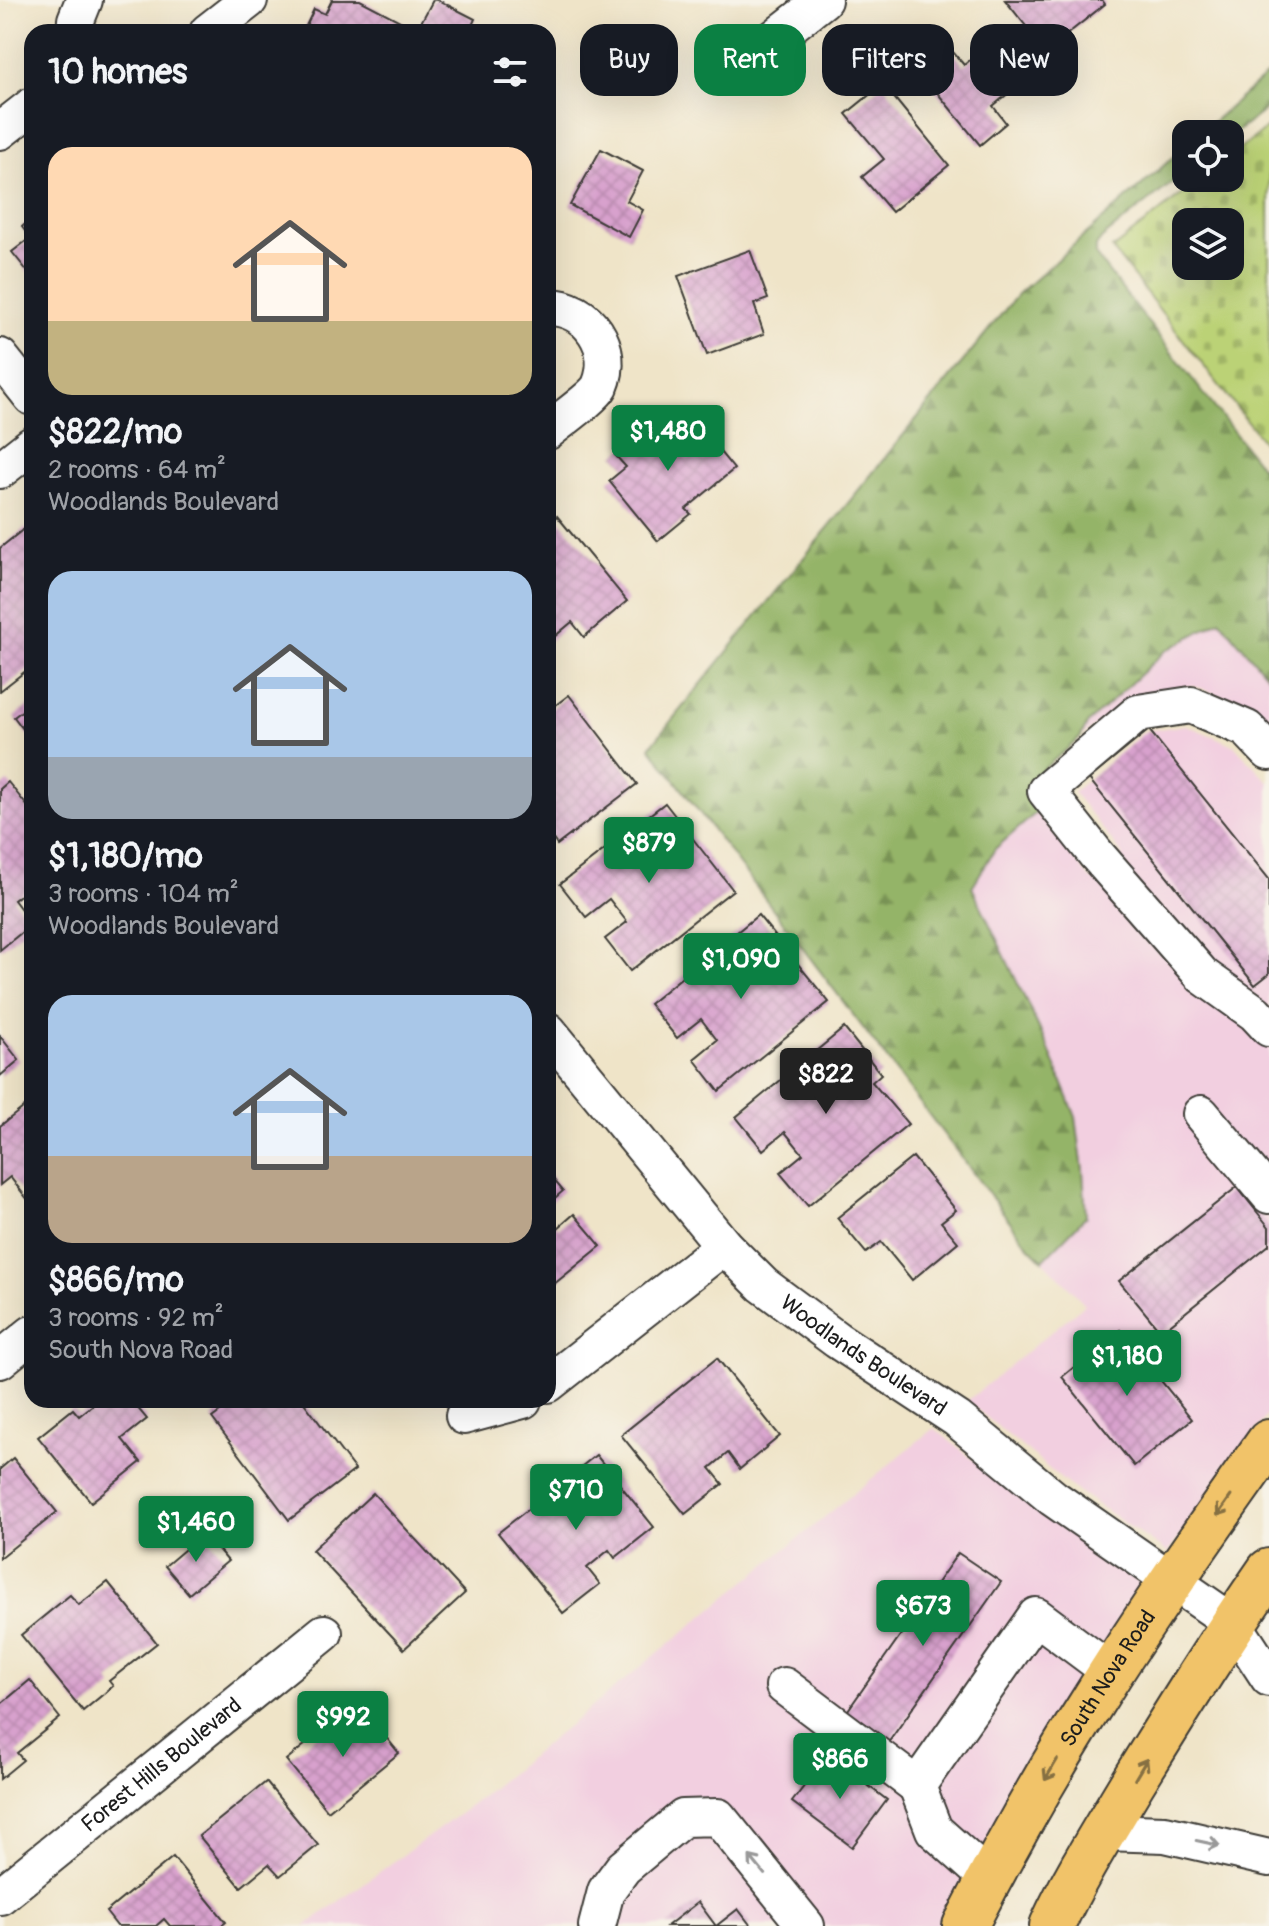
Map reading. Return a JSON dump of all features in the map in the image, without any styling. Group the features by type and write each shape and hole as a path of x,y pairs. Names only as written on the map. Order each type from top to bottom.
{"main road":[{"name":"South Nova Road","path":"965,1926 1017,1827 1111,1672 1171,1580 1269,1442"},
{"path":"1052,1926 1103,1832 1233,1623 1269,1571"}],"street":[{"path":"76,24 84,0"},
{"path":"218,24 249,0"},
{"path":"792,24 823,0"},
{"path":"0,131 24,112"},
{"path":"556,307 582,316 600,338 605,364 599,389 556,424"},
{"path":"0,357 24,387"},
{"path":"0,470 24,451"},
{"path":"1269,752 1247,729 1191,705 1138,713 1046,791 1096,854 1203,976 1255,1013 1269,1028"},
{"name":"Woodlands Boulevard","path":"556,1041 724,1246 763,1285 837,1340 957,1419 1053,1498 1233,1623"},
{"path":"1201,1114 1269,1195"},
{"path":"556,1378 724,1246"},
{"path":"0,1360 24,1340"},
{"path":"464,1416 494,1408"},
{"path":"917,1786 1036,1616 1111,1672"},
{"path":"1233,1623 1269,1678"},
{"name":"Forest Hills Boulevard","path":"0,1896 324,1633"},
{"path":"784,1686 917,1786 934,1830 989,1879"},
{"path":"597,1926 606,1891 623,1868 683,1818 718,1817 806,1926"},
{"path":"1103,1832 1165,1834 1269,1858"}],"shaded area":[{"path":"1220,620 1269,678 1269,722 1262,715 1190,686 1137,695 1126,700 1080,738 1088,723 1164,652"},
{"path":"1186,725 1234,745 1269,782 1269,1412 1168,1553 1066,1483 967,1401 1085,1304 1043,1260 1086,1216 1076,1117 1047,1045 972,888 995,849 1037,812 1091,880 1123,855 1073,792 1145,731"},
{"path":"934,1428 1040,1514 1145,1586 944,1926 305,1926 465,1810"}],"green space":[{"path":"1269,73 1269,107 1244,126 1244,120 1215,120"},
{"path":"1269,126 1269,449 1112,249 1185,192 1244,192 1244,146"},
{"path":"1172,158 1172,183 1102,238 1096,246 1096,256 1269,477 1269,678 1220,620 1164,652 1088,723 1080,738 1034,777 1029,803 1037,812 995,849 972,887 1047,1045 1076,1117 1086,1216 1043,1260 1027,1244 650,747 1017,295"}],"building":[{"path":"332,0 360,0 406,24 307,24 314,9 325,14"},
{"path":"433,0 475,19 473,24 420,24"},
{"path":"1005,0 1102,0 1105,4 1078,26 1024,24"},
{"path":"954,53 964,65 970,60 970,96 1005,96 993,106 1006,123 980,145 940,96 954,96"},
{"path":"868,96 893,96 949,165 892,212 862,177 884,159 846,114"},
{"path":"601,149 643,171 627,201 643,210 629,237 570,205"},
{"path":"24,243 24,267 12,252"},
{"path":"750,250 768,299 754,304 764,334 707,355 678,276"},
{"path":"689,414 734,469 686,509 691,514 658,541 609,481 626,467 615,455 661,417 671,429"},
{"path":"556,517 627,601 584,637 572,622 556,635"},
{"path":"24,529 24,672 0,691 0,548"},
{"path":"569,695 637,784 557,845 556,844 556,705"},
{"path":"24,709 24,730 14,717"},
{"path":"1149,730 1269,879 1269,974 1255,985 1089,779"},
{"path":"8,782 24,802 24,892 14,900 24,913 24,930 0,950 0,789"},
{"path":"665,803 733,890 630,971 605,939 627,922 609,899 586,917 560,884"},
{"path":"758,915 829,1002 719,1091 694,1059 717,1040 701,1019 677,1038 649,1004"},
{"path":"844,1028 881,1074 872,1082 908,1124 808,1206 780,1173 803,1154 785,1132 763,1150 736,1117"},
{"path":"0,1036 19,1060 0,1076"},
{"path":"24,1107 24,1195 10,1177 0,1185 0,1126"},
{"path":"913,1157 956,1210 941,1222 958,1242 912,1280 881,1242 866,1253 837,1218"},
{"path":"556,1183 563,1191 556,1197"},
{"path":"1237,1187 1269,1227 1269,1245 1161,1332 1119,1281"},
{"path":"574,1214 601,1246 556,1283 556,1226 558,1228"},
{"path":"1120,1330 1192,1419 1134,1466 1062,1377"},
{"path":"717,1358 780,1436 740,1469 728,1453 710,1468 723,1484 685,1514 621,1435"},
{"path":"89,1408 138,1408 147,1419 122,1439 141,1462 91,1502 38,1437 73,1409 79,1416"},
{"path":"225,1408 308,1408 355,1470 289,1520 212,1418"},
{"path":"596,1455 654,1527 615,1558 609,1550 587,1568 600,1584 563,1613 498,1533"},
{"path":"13,1458 57,1512 0,1558 0,1469"},
{"path":"373,1493 465,1593 404,1649 312,1550"},
{"path":"204,1533 228,1561 189,1594 165,1566"},
{"path":"958,1553 1001,1582 888,1743 846,1713"},
{"path":"108,1582 157,1643 109,1681 113,1686 83,1711 21,1635 70,1595 79,1605"},
{"path":"30,1680 60,1718 17,1753 23,1760 0,1779 0,1705"},
{"path":"362,1708 399,1753 328,1811 286,1760 321,1732 326,1737"},
{"path":"828,1755 887,1800 852,1847 792,1802"},
{"path":"266,1782 318,1845 280,1876 269,1864 241,1887 199,1836"},
{"path":"173,1857 226,1922 221,1926 170,1926 164,1919 156,1926 117,1926 106,1912"},
{"path":"698,1902 716,1926 667,1926"},
{"path":"738,1909 751,1926 716,1926"}]}
